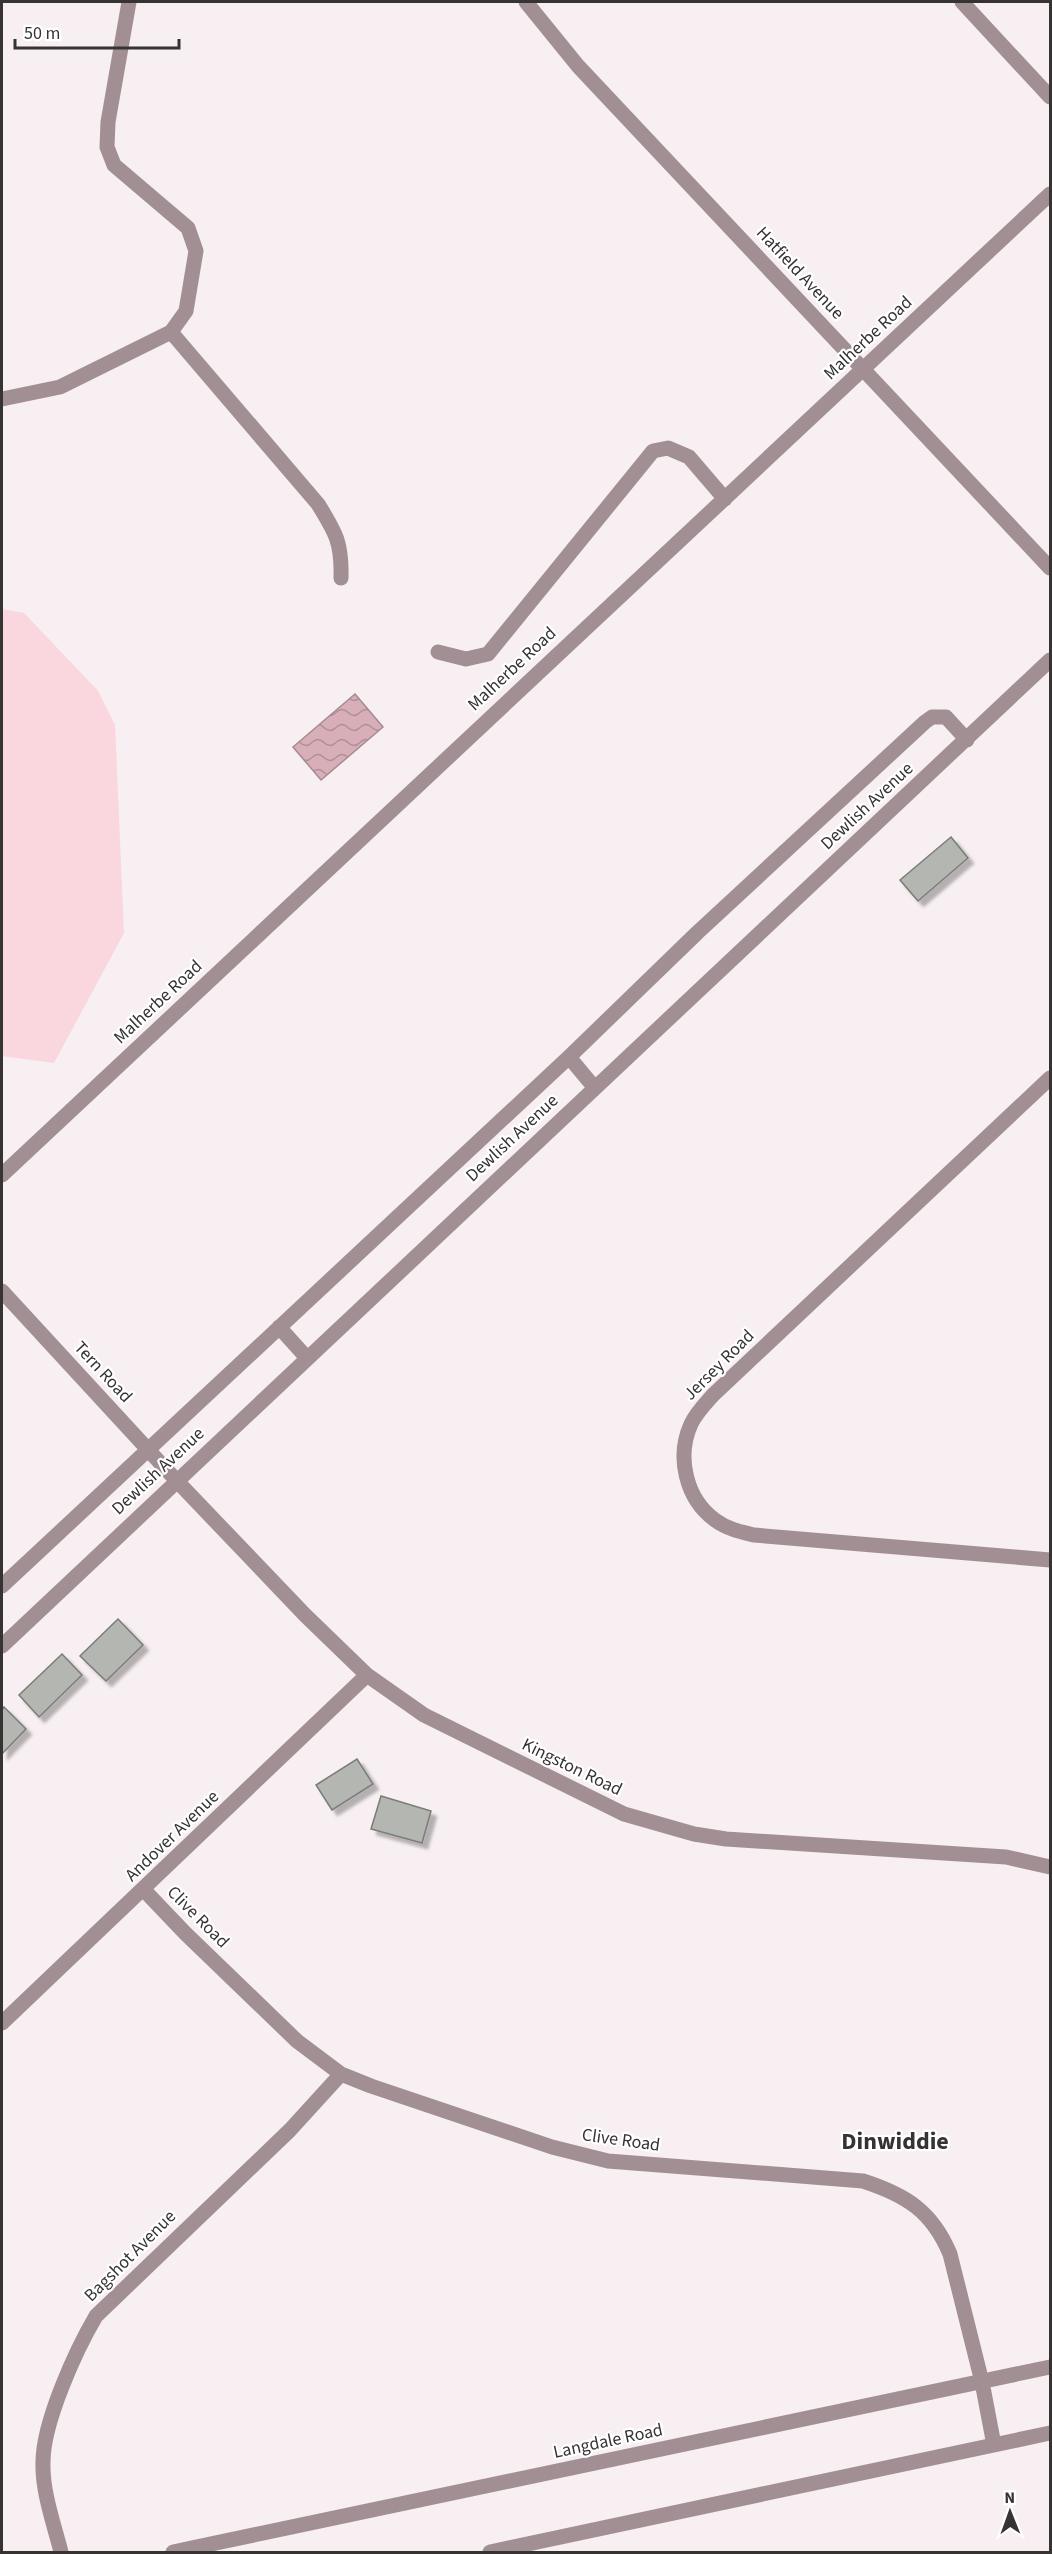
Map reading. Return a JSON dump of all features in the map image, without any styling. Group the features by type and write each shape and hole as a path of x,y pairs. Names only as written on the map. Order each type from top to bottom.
{"street":[{"path":"2,399 60,387 171,332 186,311 195,251 188,228 114,165 107,147 108,122 129,2"},
{"name":"Hatfield Avenue","path":"526,2 578,66 1050,568"},
{"path":"962,2 1050,97"},
{"name":"Malherbe Road","path":"2,1175 1050,194"},
{"path":"171,332 318,504 336,534 342,553 341,578"},
{"path":"438,652 466,659 488,654 653,451 668,448 688,457 725,499"},
{"name":"Dewlish Avenue","path":"2,1646 1050,660"},
{"name":"Dewlish Avenue","path":"2,1586 569,1057 698,932 925,722 941,716 950,720 967,740"},
{"path":"569,1057 594,1087"},
{"name":"Jersey Road","path":"1050,1078 713,1395 691,1424 686,1442 685,1461 687,1480 693,1495 716,1521 754,1535 1050,1560"},
{"name":"Tern Road","path":"2,1291 176,1480"},
{"path":"279,1327 308,1358"},
{"name":"Kingston Road","path":"176,1480 305,1615 367,1675 424,1714 462,1736 624,1814 660,1825 726,1839 994,1856 1050,1867"},
{"name":"Andover Avenue","path":"2,2023 367,1675"},
{"name":"Clive Road","path":"144,1890 185,1933 297,2041 341,2074 552,2147 590,2157 642,2165 863,2181 886,2188 910,2200 942,2235 950,2254 982,2382 994,2445"},
{"name":"Bagshot Avenue","path":"60,2553 46,2490 42,2464 43,2447 48,2426 81,2342 96,2316 290,2130 341,2074"},
{"name":"Langdale Road","path":"173,2553 1050,2367"},
{"path":"490,2553 1050,2433"}],"shaded area":[{"path":"2,609 24,613 98,691 115,725 124,933 54,1063 2,1056"}],"water":[{"path":"355,694 383,727 321,780 293,747"}],"building":[{"path":"951,837 968,858 918,901 900,880"},
{"path":"118,1619 143,1645 106,1681 80,1656"},
{"path":"62,1654 82,1675 39,1717 19,1695"},
{"path":"4,1707 26,1729 2,1754 2,1710"},
{"path":"357,1759 373,1784 332,1810 316,1785"},
{"path":"381,1796 431,1811 422,1843 371,1829"}],"district":[{"name":"Dinwiddie","path":"895,2141"}]}
